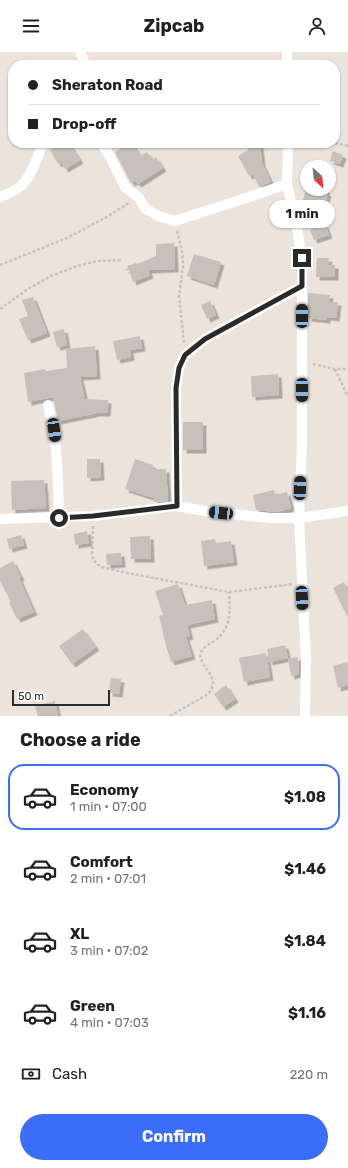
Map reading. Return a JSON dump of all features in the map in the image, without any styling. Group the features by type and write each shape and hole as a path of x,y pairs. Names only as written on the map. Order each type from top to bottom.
{"street":[{"path":"0,197 23,184 41,148"},
{"path":"104,148 125,187 138,197 146,209 158,216 175,221 287,184"},
{"path":"288,148 287,184 302,258 302,444 299,518 306,658 305,716"},
{"path":"177,506 176,388 179,368 185,355 205,339 302,286"},
{"path":"48,405 52,419 57,451 59,518"},
{"path":"0,519 93,516 177,506 210,512 271,518 299,518 348,511"}],"path":[{"path":"0,265 67,238 105,218 138,197"},
{"path":"175,221 182,250 183,266 179,296 185,355"},
{"path":"0,308 28,289 51,276 84,264 122,260"},
{"path":"302,362 335,369 348,369"},
{"path":"335,369 348,397"},
{"path":"93,516 92,554 93,560 97,564 127,573 229,592 302,583"},
{"path":"170,716 208,694 213,686 213,680 201,658 201,653 203,648 218,638 225,630 229,621 229,592"}],"building":[{"path":"53,148 72,148 80,160 65,169 61,162 58,164 50,150"},
{"path":"121,148 135,148 140,156 147,152 152,159 156,157 163,168 138,184 135,181 131,183 115,152"},
{"path":"248,148 260,148 262,163 271,182 259,187 253,174 249,176 238,156 248,150"},
{"path":"333,151 343,155 340,164 336,163 336,160 330,160"},
{"path":"304,196 327,196 325,204 303,200"},
{"path":"325,224 329,235 314,240 310,230"},
{"path":"174,243 175,269 148,270 150,275 133,282 129,270 124,270 128,268 127,266 137,264 156,256 156,244"},
{"path":"194,254 221,262 214,285 187,276"},
{"path":"317,258 329,258 328,265 335,265 335,277 316,277"},
{"path":"308,293 330,295 329,302 338,302 336,318 327,317 327,320 308,318"},
{"path":"33,297 47,333 28,340 19,319 28,316 22,300"},
{"path":"210,301 216,315 207,319 201,305"},
{"path":"64,329 67,345 57,347 53,332"},
{"path":"140,336 142,348 130,350 131,357 117,360 113,341"},
{"path":"95,346 97,376 80,377 85,399 108,400 107,413 97,413 58,421 53,397 28,402 24,373 45,369 46,371 67,368 66,349"},
{"path":"278,374 279,395 252,397 251,376"},
{"path":"183,422 203,422 203,450 183,450"},
{"path":"87,459 100,459 101,477 87,478"},
{"path":"135,459 153,465 152,469 166,469 168,501 154,502 154,498 125,489"},
{"path":"44,480 46,508 12,510 11,481"},
{"path":"274,490 275,495 287,492 291,508 276,512 256,510 253,495"},
{"path":"87,531 89,543 75,545 74,534"},
{"path":"21,535 24,545 9,549 7,539"},
{"path":"150,536 151,559 131,559 130,537"},
{"path":"215,539 216,543 231,541 234,562 204,566 201,541"},
{"path":"121,553 122,564 107,565 106,554"},
{"path":"13,561 21,577 19,578 34,612 17,619 9,603 11,602 0,581 0,568"},
{"path":"344,582 348,590 348,618 333,588"},
{"path":"178,584 185,605 212,600 215,619 187,625 190,636 186,637 192,656 171,662 159,616 163,615 155,591"},
{"path":"83,629 96,647 72,664 59,646"},
{"path":"285,645 288,658 269,662 267,649"},
{"path":"266,653 270,677 244,682 239,658"},
{"path":"298,657 299,674 291,676 288,659"},
{"path":"348,662 348,685 338,688 333,666"},
{"path":"111,678 121,679 119,694 109,693"},
{"path":"226,685 235,699 223,707 214,694"},
{"path":"55,701 58,716 38,716 35,706"}],"route":[{"path":"59,518 93,516 132,510 177,506 176,388 179,368 185,355 205,339 302,286 302,258"}]}
